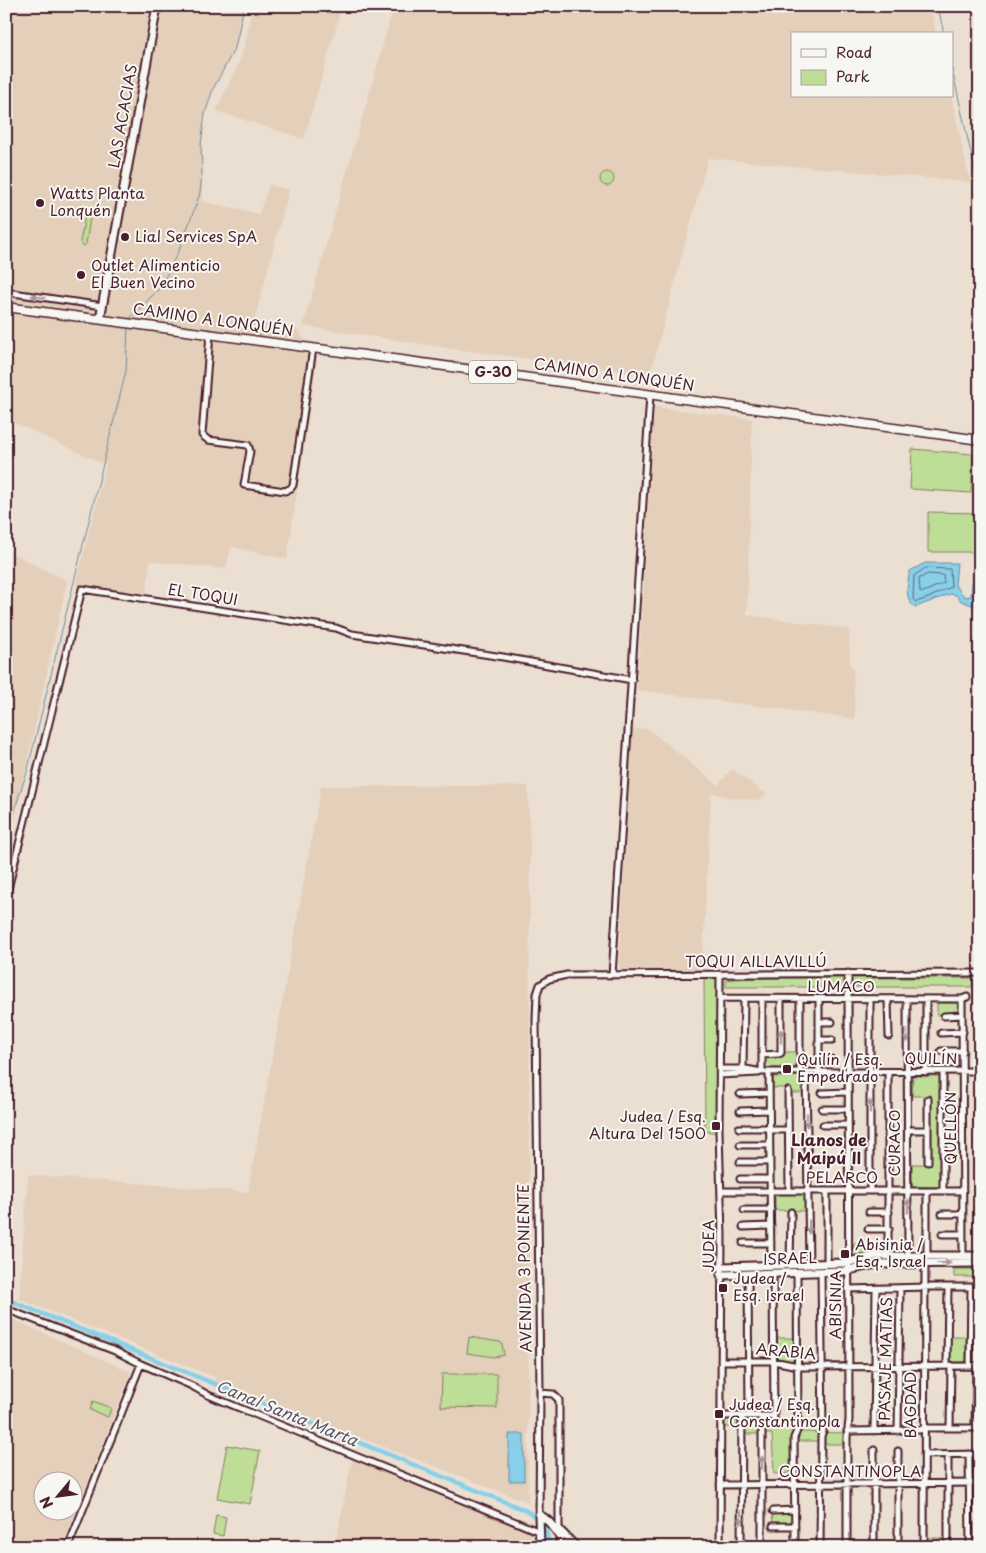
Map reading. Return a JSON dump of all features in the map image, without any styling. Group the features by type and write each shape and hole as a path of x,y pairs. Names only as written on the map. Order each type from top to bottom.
{"main road":[{"name":"CAMINO A LONQUÉN","path":"6,307 980,440"}],"street":[{"name":"LAS ACACIAS","path":"100,319 157,6"},
{"path":"6,292 103,306"},
{"path":"210,334 202,435 208,440 246,444 249,446 250,451 244,484 285,491 291,488 313,348"},
{"path":"612,975 650,395"},
{"name":"EL TOQUI","path":"6,897 82,588 336,628 352,634 632,680"},
{"name":"TOQUI AILLAVILLÚ","path":"538,988 544,981 559,976 980,973"},
{"name":"ABISINIA","path":"848,974 848,1547"},
{"name":"JUDEA","path":"720,975 720,1191 722,1235 720,1547"},
{"name":"AVENIDA 3 PONIENTE","path":"538,988 540,1547"},
{"name":"LUMACO","path":"720,998 800,1000 926,1000 964,998"},
{"name":"QUELLÓN","path":"963,1256 962,1015 964,998"},
{"path":"744,999 744,1069"},
{"path":"762,999 762,1072"},
{"path":"762,1055 781,1053 781,999"},
{"path":"800,1000 809,1264"},
{"path":"818,1072 819,1000"},
{"path":"870,1000 870,1191"},
{"path":"888,1000 888,1036"},
{"name":"CURACO","path":"907,1000 908,1256"},
{"path":"926,1000 926,1072"},
{"path":"944,1016 962,1015"},
{"path":"819,1022 832,1022"},
{"path":"941,1033 962,1032"},
{"path":"818,1040 832,1040"},
{"path":"941,1050 963,1050"},
{"path":"818,1059 832,1059"},
{"name":"QUILÍN","path":"720,1072 744,1069 762,1072"},
{"name":"QUILÍN","path":"720,1072 748,1074 762,1072 980,1071"},
{"path":"769,1072 771,1265"},
{"path":"888,1072 888,1256"},
{"path":"943,1072 943,1190"},
{"path":"788,1091 789,1191"},
{"path":"822,1093 848,1092"},
{"path":"740,1094 769,1093"},
{"path":"928,1099 928,1162"},
{"path":"822,1109 848,1109"},
{"path":"740,1111 769,1110"},
{"path":"823,1125 848,1125"},
{"path":"739,1128 788,1130"},
{"path":"908,1130 928,1130"},
{"path":"740,1145 769,1145"},
{"path":"740,1162 769,1162"},
{"path":"740,1179 769,1179"},
{"name":"BAGDAD","path":"924,1547 924,1365 927,1190"},
{"name":"PELARCO","path":"720,1191 963,1190"},
{"path":"826,1191 827,1263"},
{"path":"744,1210 771,1210"},
{"path":"790,1264 791,1212"},
{"path":"869,1212 889,1212"},
{"path":"942,1214 963,1214"},
{"path":"743,1227 771,1226"},
{"path":"868,1229 889,1229"},
{"path":"942,1234 963,1234"},
{"path":"743,1244 771,1243"},
{"name":"ISRAEL","path":"721,1271 790,1264 827,1263 848,1266 872,1256 908,1256 926,1260 980,1263"},
{"name":"ISRAEL","path":"721,1271 748,1274 821,1272 848,1266 980,1256"},
{"path":"820,1547 820,1436 823,1431 821,1272"},
{"path":"795,1547 794,1438 798,1428 797,1273"},
{"path":"748,1274 749,1416"},
{"path":"773,1274 774,1424"},
{"path":"948,1287 950,1428"},
{"path":"970,1365 971,1287"},
{"name":"PASAJE MATIAS","path":"898,1431 900,1288"},
{"path":"848,1289 980,1288"},
{"path":"874,1431 876,1289"},
{"path":"6,1309 115,1351 208,1395 540,1522 545,1518 569,1547"},
{"name":"ARABIA","path":"721,1361 773,1361 797,1367 978,1366"},
{"path":"68,1547 140,1364"},
{"path":"847,1431 978,1429 978,1366"},
{"path":"540,1393 553,1394 559,1400 557,1532 559,1547"},
{"path":"722,1416 774,1416"},
{"path":"741,1547 742,1416"},
{"path":"762,1416 762,1547"},
{"path":"874,1450 874,1547"},
{"path":"898,1451 898,1547"},
{"path":"969,1454 970,1547"},
{"path":"924,1455 980,1454"},
{"path":"948,1455 948,1547"},
{"name":"CONSTANTINOPLA","path":"720,1485 980,1483"},
{"path":"773,1511 795,1510"},
{"path":"773,1526 795,1526"},
{"path":"557,1532 576,1547"}],"shaded area":[{"path":"6,6 245,6 235,48 213,89 205,114 201,145 202,201 259,214 269,185 289,190 254,322 298,330 317,359 287,559 231,547 226,569 150,561 146,596 76,584 106,465 6,419"},
{"path":"252,6 342,6 304,139 216,111 240,60 247,36"},
{"path":"394,6 930,6 936,32 791,32 791,98 951,98 970,182 708,158 650,375 454,349 303,326"},
{"path":"654,407 752,419 747,615 849,629 855,719 637,690"},
{"path":"6,550 67,581 6,860"},
{"path":"632,729 648,729 718,785 732,769 766,794 759,800 728,797 711,793 702,970 681,970 681,972 619,969"},
{"path":"321,786 528,786 530,855 528,1502 215,1382 215,1377 19,1299 28,1175 248,1192"},
{"path":"6,1316 131,1372 82,1496 82,1470 32,1470 32,1520 73,1520 62,1547 6,1547"},
{"path":"353,1453 531,1523 531,1547 335,1547"}],"green space":[{"path":"604,172 610,172 614,179 610,186 604,186 600,182 600,176"},
{"path":"86,211 91,212 86,244 84,246 80,242"},
{"path":"912,449 973,454 971,493 910,489"},
{"path":"928,512 980,513 980,552 928,552"},
{"path":"704,976 717,976 717,1133 705,1131"},
{"path":"742,978 973,978 972,987 726,987 726,980"},
{"path":"937,1003 959,1003 960,1014 937,1015"},
{"path":"784,1052 799,1052 799,1068 764,1068 764,1056 784,1056"},
{"path":"805,1076 805,1093 791,1093 791,1088 773,1088 773,1077"},
{"path":"913,1076 942,1077 941,1187 912,1185 912,1164 930,1164 930,1096 912,1096"},
{"path":"775,1193 806,1194 805,1211 775,1210"},
{"path":"854,1243 863,1243 864,1248 886,1248 886,1253 869,1253 853,1257"},
{"path":"954,1269 975,1269 975,1277 954,1277"},
{"path":"469,1337 500,1342 504,1355 494,1357 467,1353"},
{"path":"949,1337 966,1337 966,1362 949,1362"},
{"path":"774,1338 795,1338 795,1364 774,1358"},
{"path":"442,1374 497,1374 497,1408 441,1407"},
{"path":"93,1401 111,1408 108,1417 90,1410"},
{"path":"725,1418 775,1419 776,1423 797,1423 802,1432 845,1433 845,1444 794,1441 794,1473 774,1474 772,1434 744,1434 744,1428 725,1427"},
{"path":"227,1445 260,1451 250,1504 217,1498"},
{"path":"772,1512 792,1512 793,1524 773,1524"},
{"path":"216,1515 226,1517 223,1536 213,1534"},
{"path":"926,1537 946,1539 947,1547 927,1547"}],"water":[{"path":"925,563 957,563 955,585 965,597 971,596 973,568 977,564 980,565 980,608 961,601 956,595 950,594 916,607 912,605 907,592 910,571"},
{"path":"509,1434 524,1434 524,1481 509,1481"}],"waterway":[{"path":"129,319 160,288 179,250 193,213 200,193 202,173 201,145 205,114 213,89 235,48 244,6"},
{"path":"938,6 944,32"},
{"path":"954,78 980,193"},
{"path":"6,859 14,811 27,772 126,371 128,327"},
{"path":"980,415 980,425"},
{"name":"Canal Santa Marta","path":"6,1299 520,1508 537,1518 545,1527 548,1547"}],"place":[{"name":"Watts Planta Lonquén","path":"40,203"},
{"name":"Lial Services SpA","path":"125,237"},
{"name":"Outlet Alimenticio El Buen Vecino","path":"81,275"},
{"name":"Quilín / Esq. Empedrado","path":"787,1069"},
{"name":"Judea / Esq. Altura Del 1500","path":"716,1126"},
{"name":"Abisinia / Esq. Israel","path":"845,1254"},
{"name":"Judea / Esq. Israel","path":"723,1288"},
{"name":"Judea / Esq. Constantinopla","path":"719,1414"}],"district":[{"name":"Llanos de Maipú II","path":"829,1149"}]}
